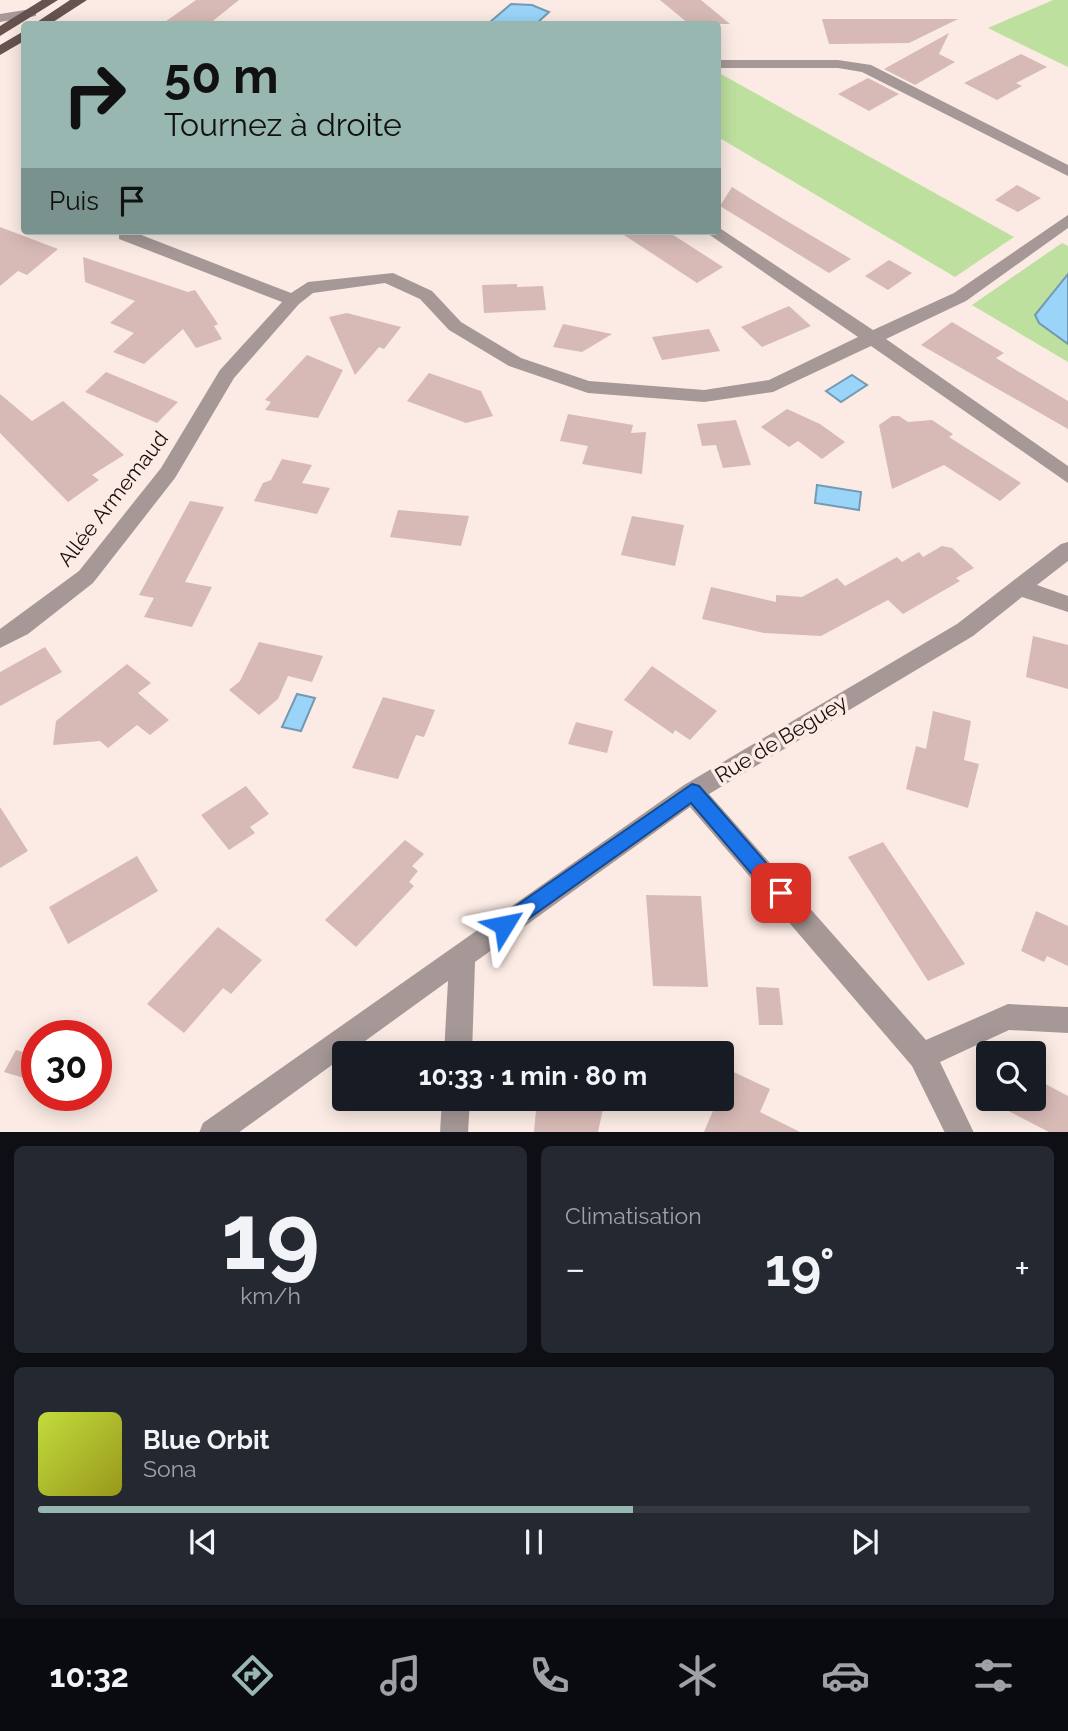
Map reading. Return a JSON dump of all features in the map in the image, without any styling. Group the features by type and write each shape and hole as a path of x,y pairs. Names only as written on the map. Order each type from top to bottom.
{"main road":[{"path":"0,32 51,0"},
{"path":"46,21 80,0"},
{"path":"0,51 21,37"}],"street":[{"path":"0,18 31,13"},
{"path":"721,64 838,64 866,68 1068,171"},
{"path":"125,235 293,300 307,288 387,276 426,295 455,326 515,362 588,387 704,396 773,386 960,297 1068,220"},
{"path":"718,235 872,338 1068,476"},
{"name":"Allée Armemaud","path":"0,639 20,628 86,577 168,473 227,374 293,300"},
{"name":"Rue de Beguey","path":"212,1132 692,792 965,630 1068,550"},
{"path":"1020,588 1068,604"},
{"path":"692,792 922,1056 960,1132"},
{"path":"458,1041 462,955"},
{"path":"922,1056 1008,1017 1068,1020"},
{"path":"454,1132 455,1111"}],"green space":[{"path":"1053,0 1068,0 1068,67 988,28"},
{"path":"721,74 1014,237 955,277 721,139"},
{"path":"1062,243 1068,246 1068,362 972,305"}],"water":[{"path":"511,4 532,5 549,12 539,21 491,21"},
{"path":"1068,274 1068,344 1039,323 1035,315"},
{"path":"852,375 867,385 841,402 826,391"},
{"path":"817,485 861,492 859,510 815,503"},
{"path":"297,694 315,698 301,731 282,727"}],"building":[{"path":"196,0 239,0 213,21 166,21"},
{"path":"660,0 701,0 730,24 721,24 721,21 685,21"},
{"path":"822,19 958,19 909,43 829,44"},
{"path":"949,33 939,54 955,62 915,85 884,69"},
{"path":"1021,54 1047,67 1016,83 1022,86 997,100 964,83"},
{"path":"868,78 899,94 869,111 838,94"},
{"path":"1017,185 1041,198 1018,212 995,200"},
{"path":"732,187 851,259 829,273 721,204"},
{"path":"0,227 58,249 27,275 18,271 0,286"},
{"path":"624,235 673,235 723,267 697,283"},
{"path":"83,257 188,292 195,290 218,324 214,326 222,339 196,348 183,329 144,364 113,352 134,333 110,323 135,301 85,282"},
{"path":"889,260 912,273 888,290 865,276"},
{"path":"517,284 517,287 543,286 546,310 484,313 482,285"},
{"path":"789,306 811,326 762,347 741,327"},
{"path":"347,313 401,327 384,349 379,347 355,375 329,317"},
{"path":"952,322 1004,353 996,358 1068,401 1068,429 921,345"},
{"path":"563,324 612,334 582,352 553,347"},
{"path":"709,329 720,351 662,360 652,337"},
{"path":"307,355 343,370 318,418 265,410 271,402 265,400"},
{"path":"106,372 178,402 157,423 85,392"},
{"path":"429,373 481,391 493,416 466,423 407,401"},
{"path":"0,394 32,421 63,401 124,455 92,475 99,480 68,502 0,433"},
{"path":"787,409 820,424 845,442 822,459 798,441 789,447 761,427"},
{"path":"568,414 633,425 631,433 646,432 642,474 582,464 588,446 560,441"},
{"path":"892,416 899,416 908,422 932,420 953,434 949,437 1021,483 1000,501 944,465 892,489 879,425"},
{"path":"736,420 751,465 723,468 716,445 702,446 697,424"},
{"path":"282,459 312,465 302,483 330,488 317,514 254,501 263,483 271,480"},
{"path":"190,501 224,507 185,582 212,587 192,627 144,617 154,598 139,595"},
{"path":"398,510 469,516 461,546 390,537"},
{"path":"632,516 684,525 675,566 621,555"},
{"path":"942,546 952,548 974,568 956,578 960,581 903,614 888,600 821,636 764,633 702,619 711,587 776,602 776,595 802,597 837,578 845,586 897,557 902,562 919,552 923,557"},
{"path":"1033,636 1068,645 1068,689 1026,677"},
{"path":"259,642 323,656 312,682 288,676 278,699 259,715 229,690 240,681"},
{"path":"45,647 62,672 0,706 0,672"},
{"path":"127,664 151,683 138,693 169,720 150,735 137,725 108,748 100,741 53,745 56,721"},
{"path":"652,666 717,711 690,740 675,730 673,734 624,700"},
{"path":"383,697 435,710 424,737 416,735 398,779 352,768"},
{"path":"933,711 971,721 964,760 979,764 968,808 906,789 916,746 926,749"},
{"path":"576,722 613,731 607,753 568,744"},
{"path":"246,786 269,814 250,827 255,833 229,850 201,815"},
{"path":"0,807 28,851 0,868"},
{"path":"405,840 424,854 412,866 418,871 409,882 414,886 356,947 325,920"},
{"path":"883,842 965,964 928,981 848,857"},
{"path":"137,856 158,891 68,944 49,907"},
{"path":"646,895 701,896 708,987 653,986"},
{"path":"1036,911 1068,926 1068,966 1047,956 1044,962 1021,951"},
{"path":"218,927 262,960 231,994 223,988 184,1033 147,1004"},
{"path":"756,987 779,988 783,1025 759,1025"},
{"path":"16,1050 21,1051 21,1077 4,1072"},
{"path":"734,1072 770,1089 760,1112 800,1132 704,1132 713,1111 734,1111"},
{"path":"1046,1084 1068,1096 1068,1132 1049,1132 1008,1111 1046,1111"},
{"path":"536,1111 603,1111 598,1132 534,1132"}],"route":[{"path":"504,925 692,792 781,893"}]}
